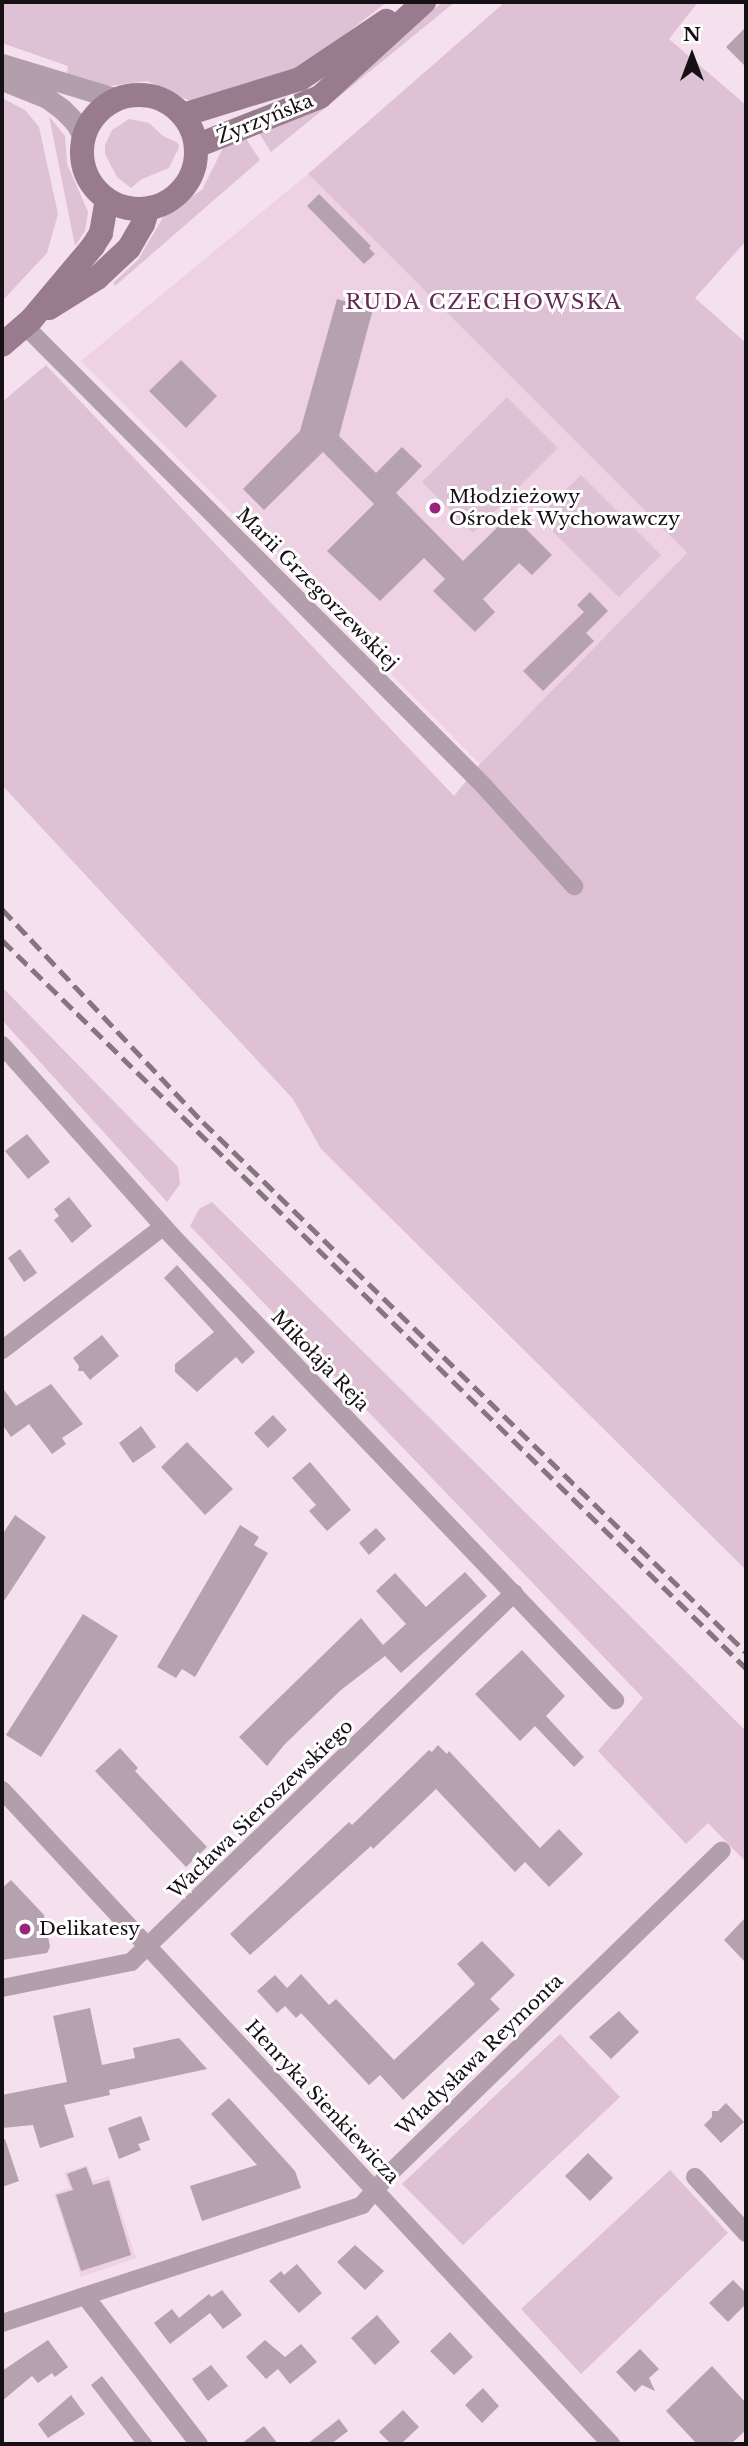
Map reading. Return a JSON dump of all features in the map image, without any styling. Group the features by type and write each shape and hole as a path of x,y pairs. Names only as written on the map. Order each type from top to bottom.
{"main road":[{"name":"Żyrzyńska","path":"183,115 300,79 415,2"},
{"name":"Żyrzyńska","path":"196,146 320,97 424,2"},
{"path":"141,95 157,98 183,115 192,130 196,146 196,161 185,187 162,205 148,209 134,209 107,200 94,188 85,172 82,155 84,138 98,112 117,99 141,95"},
{"path":"28,323 93,246 101,233 107,200"},
{"path":"2,345 28,323 97,278 129,248 148,209"}],"street":[{"path":"2,64 117,99"},
{"path":"2,80 62,108 75,122 84,138"},
{"name":"Marii Grzegorzewskiej","path":"28,323 484,786 574,886"},
{"name":"Mikołaja Reja","path":"2,1045 163,1227 615,1700"},
{"path":"2,1350 163,1227"},
{"name":"Wacława Sieroszewskiego","path":"2,1988 131,1962 514,1593"},
{"name":"Henryka Sienkiewicza","path":"2,1790 611,2444"},
{"name":"Władysława Reymonta","path":"2,2323 362,2205 375,2189 722,1850"},
{"path":"695,2178 746,2233"},
{"path":"85,2296 199,2444"}],"shaded area":[{"path":"2,2 387,2 297,71 199,105 147,81 102,87 67,74 68,66 2,43"},
{"path":"443,2 455,2 271,152 257,130 388,45"},
{"path":"505,2 698,2 669,39 746,105 746,241 695,298 746,343 746,1570 321,1149 293,1099 2,785 2,402 46,365 454,796 480,764 687,553 308,174"},
{"path":"2,98 25,110 39,127 58,214 47,253 2,301"},
{"path":"49,116 65,136 67,164 88,212 85,231 75,246"},
{"path":"129,119 149,123 163,136 178,143 179,147 169,168 142,179 131,188 117,177 105,154 105,145 112,130"},
{"path":"243,134 260,160 115,286 113,283 138,260 165,214 202,190 224,146"},
{"name":"Młodzieżowy Ośrodek Wychowawczy","path":"308,174 687,553 480,764 81,361"},
{"path":"507,397 558,448 473,533 422,482"},
{"path":"581,475 661,555 619,597 538,517"},
{"path":"2,987 178,1167 180,1184 167,1202 2,1020"},
{"path":"212,1202 746,1731 746,1862 708,1823 686,1844 598,1751 643,1698 190,1226 199,1209"},
{"path":"560,2034 620,2097 463,2245 402,2184"},
{"path":"87,2165 93,2181 109,2176 136,2258 81,2277 54,2194 70,2188 64,2173"},
{"path":"670,2170 728,2233 581,2374 521,2309"}],"building":[{"path":"746,27 746,67 726,47"},
{"path":"319,194 371,246 369,248 375,254 364,264 307,206"},
{"path":"337,299 373,309 339,436 376,473 402,447 422,466 396,493 463,561 511,514 552,555 532,575 519,563 483,599 495,612 475,632 433,591 445,579 424,558 380,601 327,551 374,504 323,452 264,510 243,489 300,431"},
{"path":"181,360 217,396 186,428 149,391"},
{"path":"590,592 608,611 586,633 594,641 543,691 523,671 584,612 577,605"},
{"path":"27,1134 50,1162 28,1179 5,1151"},
{"path":"69,1197 92,1226 72,1243 54,1220 59,1216 54,1209"},
{"path":"20,1249 37,1273 24,1282 8,1258"},
{"path":"177,1265 255,1352 242,1364 236,1357 197,1392 175,1372 175,1364 214,1332 164,1278"},
{"path":"102,1335 119,1356 90,1380 83,1371 78,1371 79,1366 73,1358"},
{"path":"51,1384 83,1424 62,1438 66,1444 52,1454 29,1424 11,1437 2,1424 2,1387 16,1406"},
{"path":"273,1415 287,1430 268,1448 254,1433"},
{"path":"141,1426 156,1447 133,1463 119,1443"},
{"path":"187,1442 233,1489 205,1515 161,1467"},
{"path":"310,1462 351,1510 327,1531 309,1511 316,1505 292,1478"},
{"path":"15,1515 46,1537 2,1604 2,1535"},
{"path":"240,1525 259,1537 254,1545 268,1553 195,1677 182,1669 176,1678 157,1667"},
{"path":"376,1528 386,1539 369,1555 359,1543"},
{"path":"465,1572 487,1596 401,1673 385,1656 341,1690 284,1745 267,1766 239,1737 361,1618 383,1645 406,1624 376,1591 395,1573 426,1607"},
{"path":"83,1614 118,1636 41,1757 6,1735"},
{"path":"522,1650 565,1696 546,1716 584,1757 574,1767 535,1726 520,1741 475,1694"},
{"path":"438,1745 447,1754 449,1751 540,1848 559,1829 583,1854 549,1887 525,1862 515,1872 436,1789 373,1849 371,1846 250,1955 230,1934 349,1822 352,1825 429,1750 432,1752"},
{"path":"120,1748 138,1768 135,1771 207,1847 186,1867 95,1771"},
{"path":"11,1880 44,1915 50,1947 47,1953 2,1960 2,1888"},
{"path":"746,1917 746,1963 724,1940"},
{"path":"482,1941 515,1975 490,1999 500,2009 403,2100 380,2075 369,2085 301,2013 296,2018 285,2006 277,2013 257,1991 275,1975 287,1988 301,1974 329,2005 336,1999 394,2060 475,1984 457,1964"},
{"path":"90,2008 102,2065 135,2058 133,2048 179,2038 207,2069 109,2090 110,2095 64,2105 74,2137 40,2148 33,2125 2,2128 2,2095 67,2082 53,2016"},
{"path":"619,2011 639,2032 611,2059 589,2037"},
{"path":"229,2098 295,2171 301,2188 202,2221 190,2186 257,2165 211,2114"},
{"path":"726,2103 744,2122 721,2143 704,2125 712,2117 712,2111 718,2111"},
{"path":"141,2116 150,2140 138,2144 141,2150 119,2159 108,2128"},
{"path":"2,2139 5,2139 19,2181 2,2187"},
{"path":"588,2153 613,2178 590,2201 565,2176"},
{"path":"86,2167 93,2185 109,2180 131,2255 81,2271 56,2195 73,2190 67,2174"},
{"path":"355,2245 384,2271 365,2290 337,2262"},
{"path":"297,2264 322,2293 299,2313 269,2281 281,2271 284,2275"},
{"path":"733,2280 746,2293 746,2304 728,2322 709,2303"},
{"path":"222,2290 242,2315 223,2329 210,2313 170,2344 154,2323 172,2309 179,2318 209,2294 212,2297"},
{"path":"377,2315 400,2342 375,2365 351,2338"},
{"path":"450,2332 473,2357 454,2375 430,2351"},
{"path":"48,2340 68,2367 55,2377 52,2373 38,2383 32,2376 2,2401 2,2371"},
{"path":"265,2340 285,2357 301,2344 317,2362 290,2384 278,2369 266,2379 246,2357"},
{"path":"640,2349 659,2369 649,2378 655,2391 642,2385 635,2392 616,2372"},
{"path":"211,2365 228,2386 208,2401 192,2379"},
{"path":"712,2366 746,2403 746,2430 731,2444 697,2444 666,2411"},
{"path":"102,2376 154,2444 136,2444 91,2385"},
{"path":"483,2388 499,2406 482,2423 465,2405"},
{"path":"71,2395 85,2414 48,2438 38,2424"},
{"path":"403,2410 419,2427 401,2444 391,2444 379,2432"},
{"path":"339,2419 348,2431 331,2444 307,2444"},
{"path":"264,2426 278,2444 241,2444"}],"railway":[{"path":"2,909 203,1122 746,1652"},
{"path":"2,940 746,1668"}],"place":[{"name":"Młodzieżowy Ośrodek Wychowawczy","path":"435,508"},
{"name":"Delikatesy","path":"25,1929"}],"district":[{"name":"RUDA CZECHOWSKA","path":"484,302"}]}
